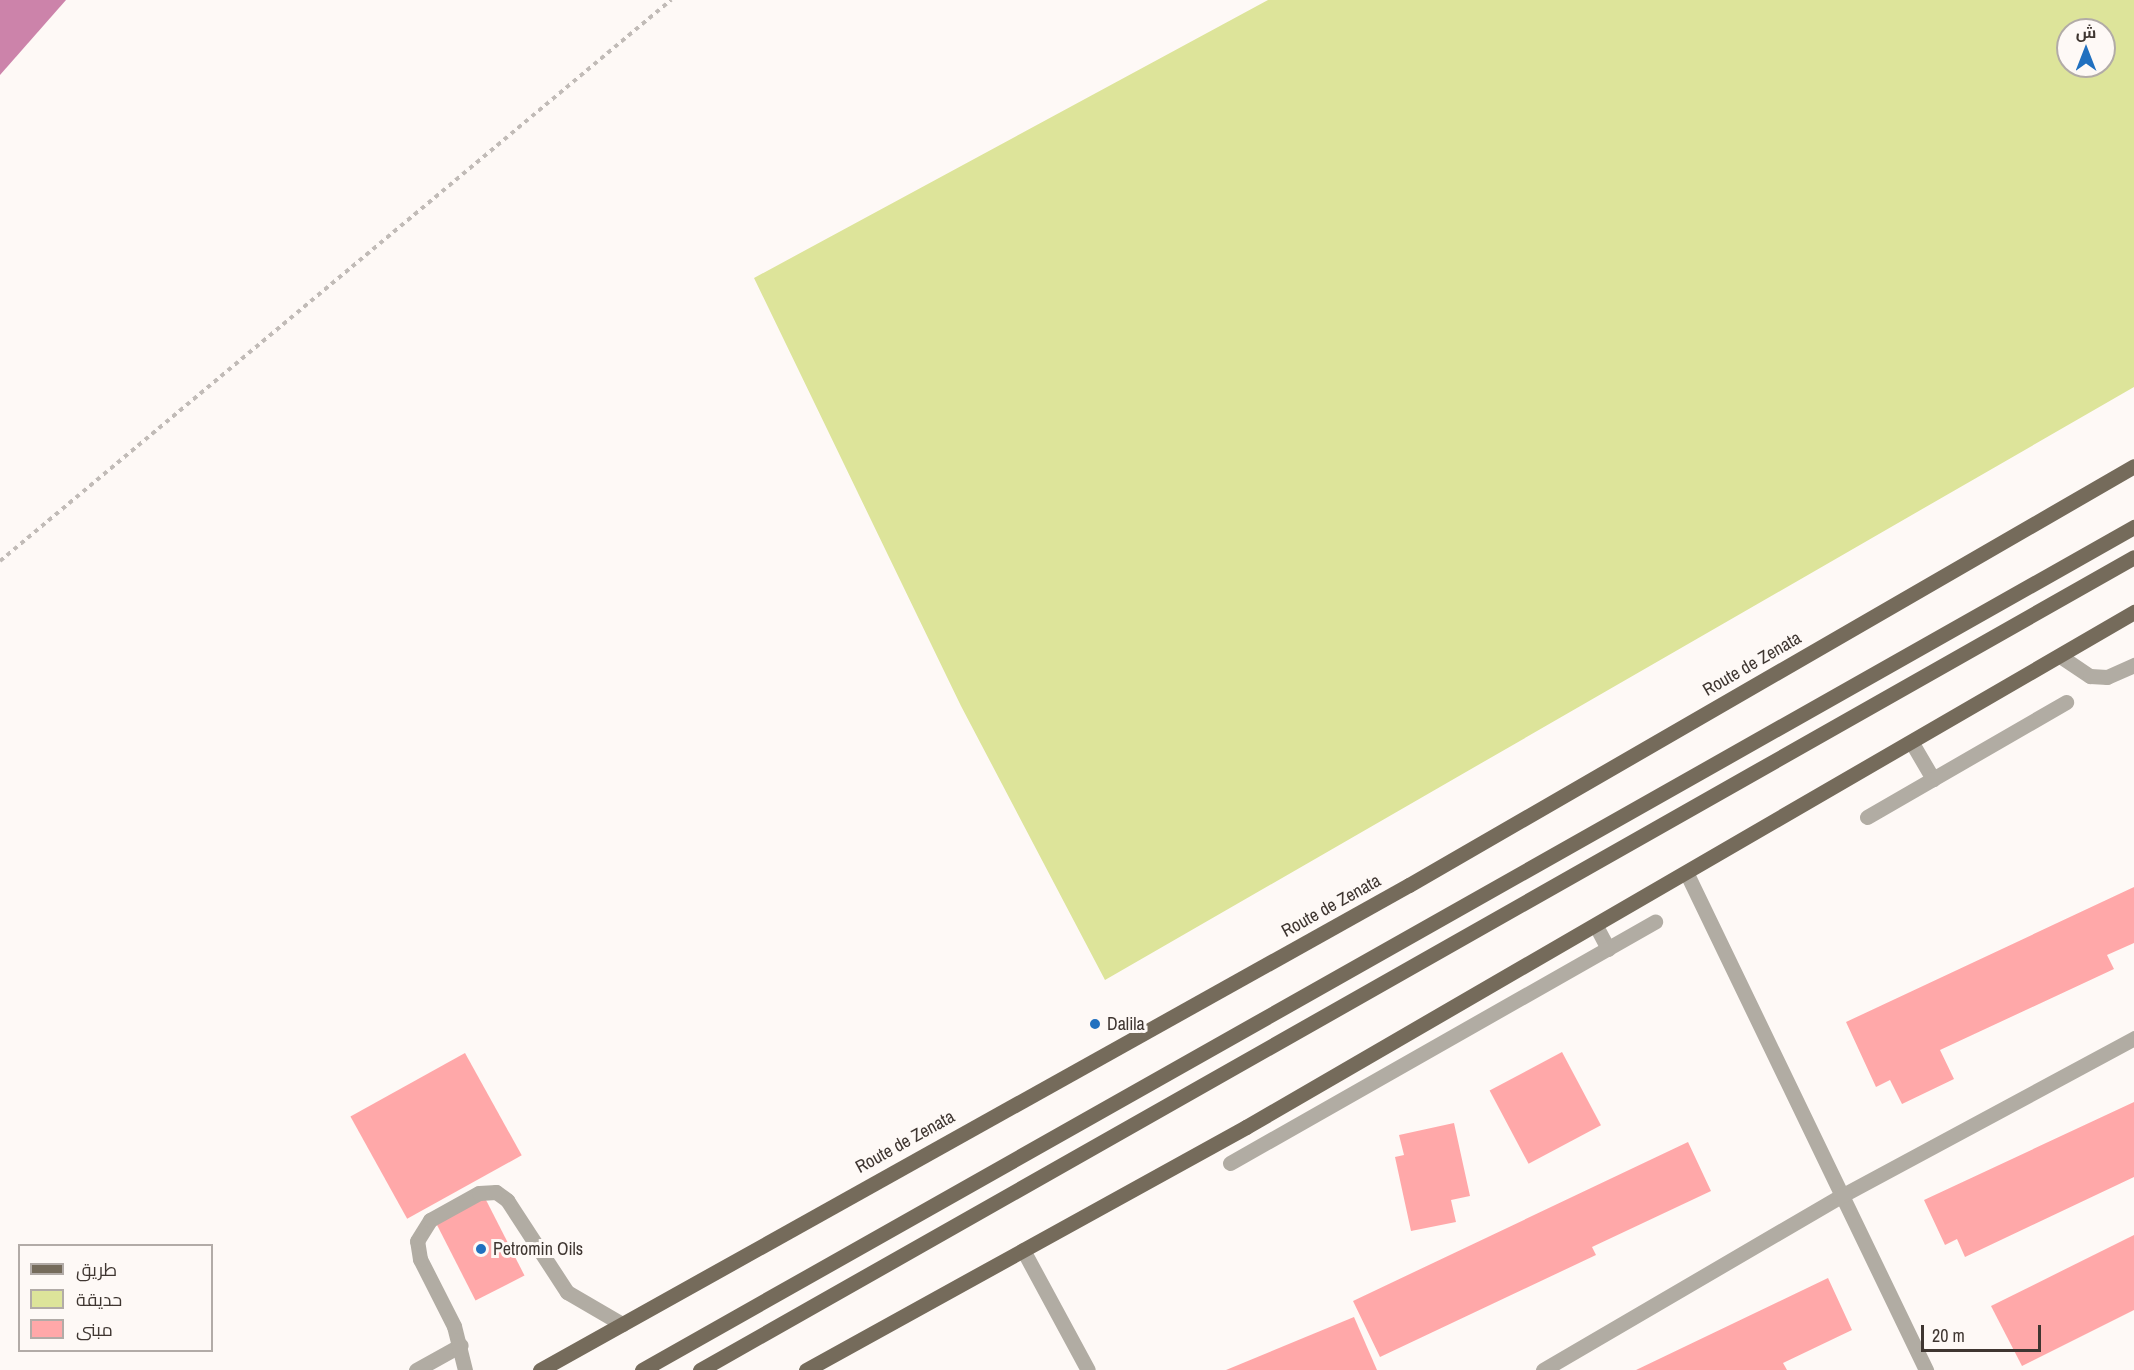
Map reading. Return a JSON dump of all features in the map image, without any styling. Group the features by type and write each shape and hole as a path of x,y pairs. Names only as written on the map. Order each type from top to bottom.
{"main road":[{"name":"Route de Zenata","path":"540,1370 1409,885 2134,466"},
{"path":"642,1370 2134,527"},
{"path":"700,1370 2134,556"},
{"path":"806,1370 1596,926 2134,612"}],"street":[{"path":"2060,656 2090,676 2107,677 2134,665"},
{"path":"1867,818 2066,702"},
{"path":"1912,743 1932,779"},
{"path":"1687,874 1844,1195 1926,1370"},
{"path":"1230,1163 1655,922"},
{"path":"1596,926 1608,949"},
{"path":"1544,1370 1844,1195 2134,1038"},
{"path":"465,1370 461,1345 420,1259 417,1241 430,1220 488,1191 507,1200 567,1292 622,1324"},
{"path":"1023,1250 1088,1370"},
{"path":"416,1370 461,1345"}],"path":[{"path":"0,561 671,0"}],"green space":[{"path":"1268,0 2134,0 2134,387 1105,980 961,706 754,278"}],"shaded area":[{"path":"0,0 66,0 0,75"}],"building":[{"path":"2134,887 2134,943 2107,955 2114,969 1940,1050 1954,1079 1902,1104 1890,1080 1876,1087 1846,1022"},
{"path":"1562,1052 1601,1125 1529,1164 1490,1090"},
{"path":"465,1053 522,1155 407,1219 350,1117"},
{"path":"2134,1102 2134,1177 1965,1257 1957,1239 1945,1245 1924,1200"},
{"path":"1454,1123 1470,1196 1451,1200 1456,1222 1411,1231 1395,1157 1404,1155 1399,1135"},
{"path":"1688,1142 1711,1191 1592,1247 1596,1255 1380,1357 1353,1301"},
{"name":"Petromin Oils","path":"485,1198 524,1276 475,1300 436,1223"},
{"path":"2134,1235 2134,1310 2022,1366 1991,1306"},
{"path":"1828,1278 1852,1330 1783,1363 1787,1370 1636,1370"},
{"path":"1354,1317 1377,1370 1226,1370"}],"place":[{"name":"Dalila","path":"1095,1024"},
{"name":"Petromin Oils","path":"481,1249"}]}
